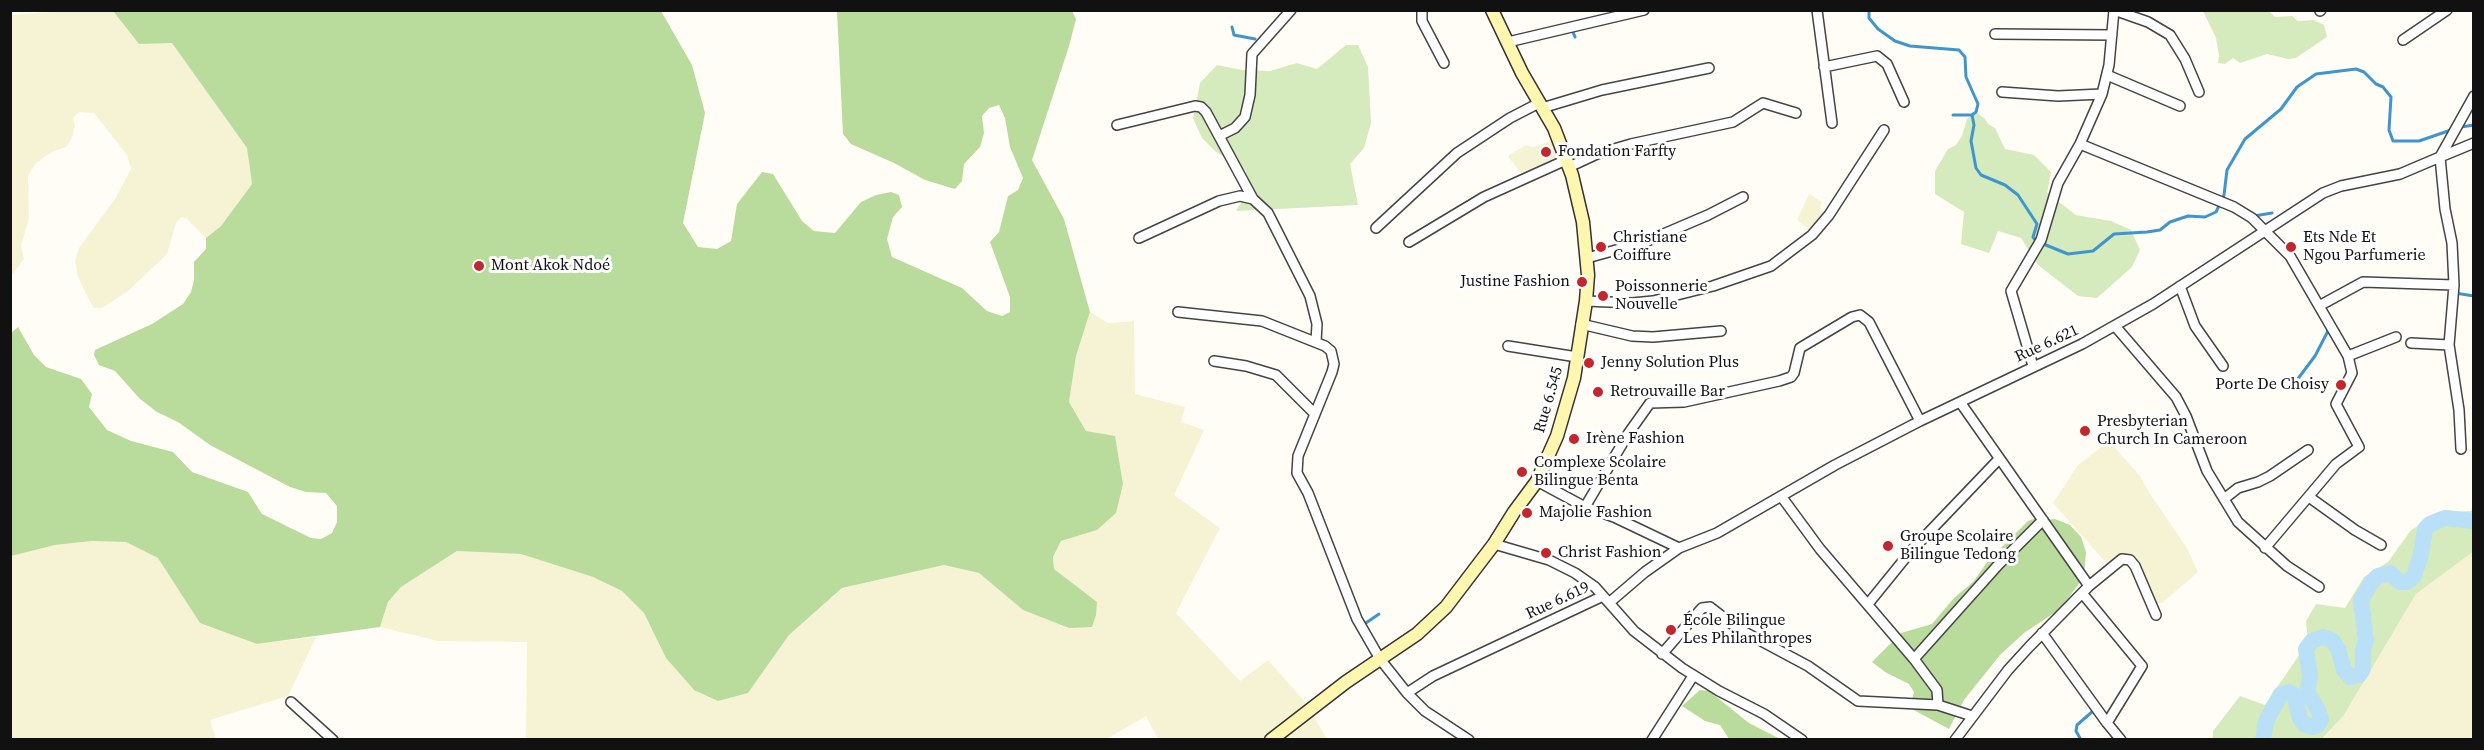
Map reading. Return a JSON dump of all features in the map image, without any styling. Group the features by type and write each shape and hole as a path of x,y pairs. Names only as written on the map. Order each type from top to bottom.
{"street":[{"path":"1219,136 1236,128 1245,117 1250,95 1252,54 1291,10"},
{"name":"Rue 6.545","path":"1271,740 1346,682 1429,625 1446,607 1494,544 1537,481 1557,436 1578,357 1586,301 1587,258 1583,222 1567,163 1554,128 1522,73 1492,10"},
{"path":"1508,42 1611,14 1644,10"},
{"path":"1817,10 1832,123"},
{"path":"2033,366 2011,295 2038,245 2058,183 2080,144 2102,94 2107,75 2114,10 2148,22 2170,35 2185,59 2199,92"},
{"path":"2403,40 2447,10"},
{"path":"1422,11 1422,21 1444,63"},
{"path":"1995,34 2112,35"},
{"path":"1824,67 1877,56 1887,64 1904,102"},
{"path":"1376,228 1457,153 1510,118 1540,106 1602,90 1708,68"},
{"path":"2107,75 2180,106"},
{"path":"2002,92 2058,96 2102,94"},
{"path":"2461,449 2459,410 2449,345 2454,285 2452,243 2445,209 2440,157 2474,96"},
{"path":"1409,242 1484,197 1567,163 1631,144 1733,122 1763,103 1796,113"},
{"path":"1117,125 1195,106 1201,107 1206,112 1253,199 1268,213 1310,296 1317,324 1316,342"},
{"path":"1586,301 1632,303 1653,301 1688,293 1771,266 1812,234 1829,215 1884,130"},
{"name":"Rue 6.621","path":"1606,599 1679,548 1717,533 1781,495 1920,421 2115,326 2323,193 2341,186 2400,174 2474,143"},
{"path":"2080,144 2252,218 2290,256 2348,356 2352,373 2336,404 2359,447 2336,464 2265,548"},
{"path":"1139,238 1219,201 1240,196 1253,199"},
{"path":"1587,258 1645,242 1743,197"},
{"path":"2319,306 2363,282 2454,285"},
{"path":"2180,286 2195,326 2223,366"},
{"path":"1178,312 1262,321 1316,342 1331,351 1334,364 1298,456 1297,472 1308,493 1358,619 1380,659 1407,693 1425,711 1469,740"},
{"path":"1585,507 1628,434 1650,403 1684,402 1791,377 1800,348 1852,317 1860,315 1872,327 1880,348 1920,421"},
{"path":"1581,324 1625,334 1653,337 1721,331"},
{"path":"2115,326 2176,397 2186,416 2204,465 2238,522 2265,548 2304,578 2319,586"},
{"path":"2348,356 2396,337"},
{"path":"2411,344 2449,345"},
{"path":"1508,346 1578,357"},
{"path":"1214,361 1246,366 1276,375 1314,413"},
{"path":"1960,402 2089,586"},
{"path":"2224,499 2238,488 2258,483 2308,450"},
{"path":"1868,604 1911,551 1999,459"},
{"path":"1537,481 1585,507 1614,517 1679,548"},
{"path":"1781,495 1820,549 1914,659 1937,690 1938,705"},
{"path":"2309,496 2346,524 2381,545"},
{"path":"1914,659 1999,564 2043,520"},
{"path":"1494,544 1549,560 1575,573 1595,587 1606,599"},
{"path":"1955,740 2008,670 2042,633 2089,586 2122,559 2130,560 2135,566 2156,615"},
{"path":"2082,593 2142,666 2107,723"},
{"name":"Rue 6.619","path":"1407,693 1433,676 1606,599 1634,631 1662,654 1693,676 1764,714 1802,740"},
{"path":"1662,654 1702,608 1710,607 1737,628 1808,666 1858,701 1938,705 1972,716"},
{"path":"2042,633 2121,740"},
{"path":"1652,740 1693,676"},
{"path":"291,702 333,740"}],"shaded area":[{"path":"65,11 113,11 139,44 172,42 247,148 252,184 221,226 206,238 186,218 182,217 176,223 167,254 127,292 102,308 94,308 89,300 78,277 75,261 79,248 115,199 131,169 127,155 94,113 79,112 73,118 75,125 72,138 66,147 52,152 36,163 28,176 29,218 21,246 24,259 11,276 10,15"},
{"path":"1554,140 1560,154 1522,174 1509,158 1509,155 1526,145 1533,147"},
{"path":"1809,194 1822,202 1820,209 1829,215 1813,233 1797,220"},
{"path":"1090,312 1108,323 1134,321 1135,394 1185,407 1181,422 1204,430 1174,495 1220,528 1176,613 1240,681 1268,660 1306,703 1327,739 1158,739 1146,716 1105,740 526,739 527,642 438,641 380,627 388,602 401,587 457,551 521,554 593,577 622,591 644,613 666,658 694,690 748,693 789,635 842,588 944,565 979,573 1023,610 1069,628 1096,602 1054,569 1053,557 1061,541 1097,530 1123,484 1115,437 1086,431 1069,402 1076,356"},
{"path":"2109,441 2140,476 2187,548 2198,572 2162,603 2154,603 2137,560 2130,555 2121,555 2107,564 2053,503 2078,465"},
{"path":"92,541 126,542 158,557 179,588 257,644 316,637 288,696 210,720 216,739 11,739 10,556 55,545"},
{"path":"2473,552 2473,739 2322,740 2344,715 2416,594"}],"green space":[{"path":"113,11 661,11 692,65 705,113 683,223 698,247 717,249 731,241 737,204 762,172 773,174 802,221 814,231 835,233 861,202 876,195 891,192 899,195 902,207 893,217 887,239 892,257 962,288 987,311 1002,316 1010,312 1010,297 990,242 999,232 1008,196 1018,190 1023,178 1010,147 1005,118 999,105 989,108 982,116 984,133 980,147 964,164 962,181 955,189 925,180 851,144 843,134 837,11 1072,11 1076,19 1069,46 1032,160 1064,219 1090,312 1076,356 1069,402 1086,431 1115,436 1123,484 1116,513 1097,530 1061,541 1053,557 1054,569 1097,602 1092,627 1069,628 1023,610 979,573 944,565 842,588 789,635 748,693 718,701 694,690 666,658 644,613 622,591 593,577 521,554 457,551 401,587 388,602 380,627 257,644 200,623 158,558 126,542 92,541 55,545 11,556 10,334 18,327 34,355 46,367 81,379 92,394 89,407 107,430 131,441 173,452 192,472 248,492 262,514 311,538 321,539 332,533 337,522 337,506 326,493 306,492 290,487 210,445 140,399 115,371 99,365 94,355 95,350 152,324 183,304 191,292 194,262 206,249 206,238 221,226 252,184 247,148 172,43 139,44"},
{"path":"2203,11 2269,11 2275,17 2292,16 2298,21 2314,20 2324,25 2327,37 2296,58 2288,59 2267,54 2240,63 2233,58 2225,64 2218,63 2216,38"},
{"path":"1346,45 1358,45 1368,67 1371,123 1364,148 1350,164 1358,205 1236,211 1251,186 1245,170 1215,151 1202,138 1193,118 1200,83 1217,65 1242,70 1270,71 1297,63 1317,69"},
{"path":"1976,112 1995,128 2005,149 2034,155 2051,172 2047,193 2076,215 2111,221 2131,230 2140,250 2132,267 2097,298 2078,296 2038,265 2021,238 1998,231 1989,253 1961,244 1964,212 1935,194 1935,171 1948,149 1956,145 1962,136 1967,119"},
{"path":"2473,507 2473,552 2416,594 2344,715 2322,739 2213,739 2213,731 2240,696 2265,705 2308,642 2306,621 2316,604 2345,608 2364,577 2388,562 2411,530 2441,513 2471,511"},
{"path":"2036,518 2055,519 2070,525 2081,537 2086,552 2084,577 2060,609 2024,633 2000,655 1964,700 1949,729 1910,708 1914,692 1909,684 1885,672 1872,662 1901,633 1932,624 1954,598 1973,582 1988,561 2028,521"},
{"path":"1700,690 1709,691 1749,723 1780,739 1729,739 1720,725 1705,721 1682,706"}],"waterway":[{"path":"1869,10 1869,18 1878,29 1895,41 1910,46 1959,50 1965,57 1966,77 1978,104 1976,112 1972,115 1974,125 1971,141 1976,168 1981,175 2005,185 2018,195 2037,224 2033,237 2036,241 2068,254 2093,251 2114,234 2160,230 2170,222 2188,216 2205,217 2216,212 2224,195 2227,170 2245,139 2281,109 2297,87 2316,74 2356,69 2364,72 2376,84 2383,87 2391,97 2389,130 2393,141 2419,141 2451,130"},
{"path":"1232,27 1234,35 1255,39"},
{"path":"1573,32 1575,37"},
{"path":"1953,115 1972,115"},
{"path":"2461,127 2474,125"},
{"path":"2254,216 2272,213"},
{"path":"2455,293 2474,296"},
{"path":"2297,380 2315,356 2329,329"},
{"path":"2263,740 2266,721 2281,694 2289,692 2294,695 2300,718 2305,725 2313,727 2318,725 2321,719 2307,692 2310,676 2306,649 2312,641 2323,637 2332,640 2338,649 2344,670 2350,677 2359,675 2363,669 2363,649 2366,641 2361,600 2371,583 2378,576 2390,573 2400,582 2407,582 2414,576 2421,554 2425,529 2430,524 2445,518 2474,521"},
{"path":"1363,625 1379,614"},
{"path":"2081,740 2076,731 2077,725 2093,711"}],"place":[{"name":"Fondation Farfty","path":"1546,152"},
{"name":"Christiane Coiffure","path":"1601,247"},
{"name":"Ets Nde Et Ngou Parfumerie","path":"2291,247"},
{"name":"Mont Akok Ndoé","path":"479,266"},
{"name":"Justine Fashion","path":"1582,282"},
{"name":"Poissonnerie Nouvelle","path":"1603,296"},
{"name":"Jenny Solution Plus","path":"1589,363"},
{"name":"Porte De Choisy","path":"2341,385"},
{"name":"Retrouvaille Bar","path":"1598,392"},
{"name":"Presbyterian Church In Cameroon","path":"2085,431"},
{"name":"Irène Fashion","path":"1574,439"},
{"name":"Complexe Scolaire Bilingue Benta","path":"1522,472"},
{"name":"Majolie Fashion","path":"1527,513"},
{"name":"Groupe Scolaire Bilingue Tedong","path":"1888,546"},
{"name":"Christ Fashion","path":"1546,553"},
{"name":"École Bilingue Les Philanthropes","path":"1671,630"}]}
